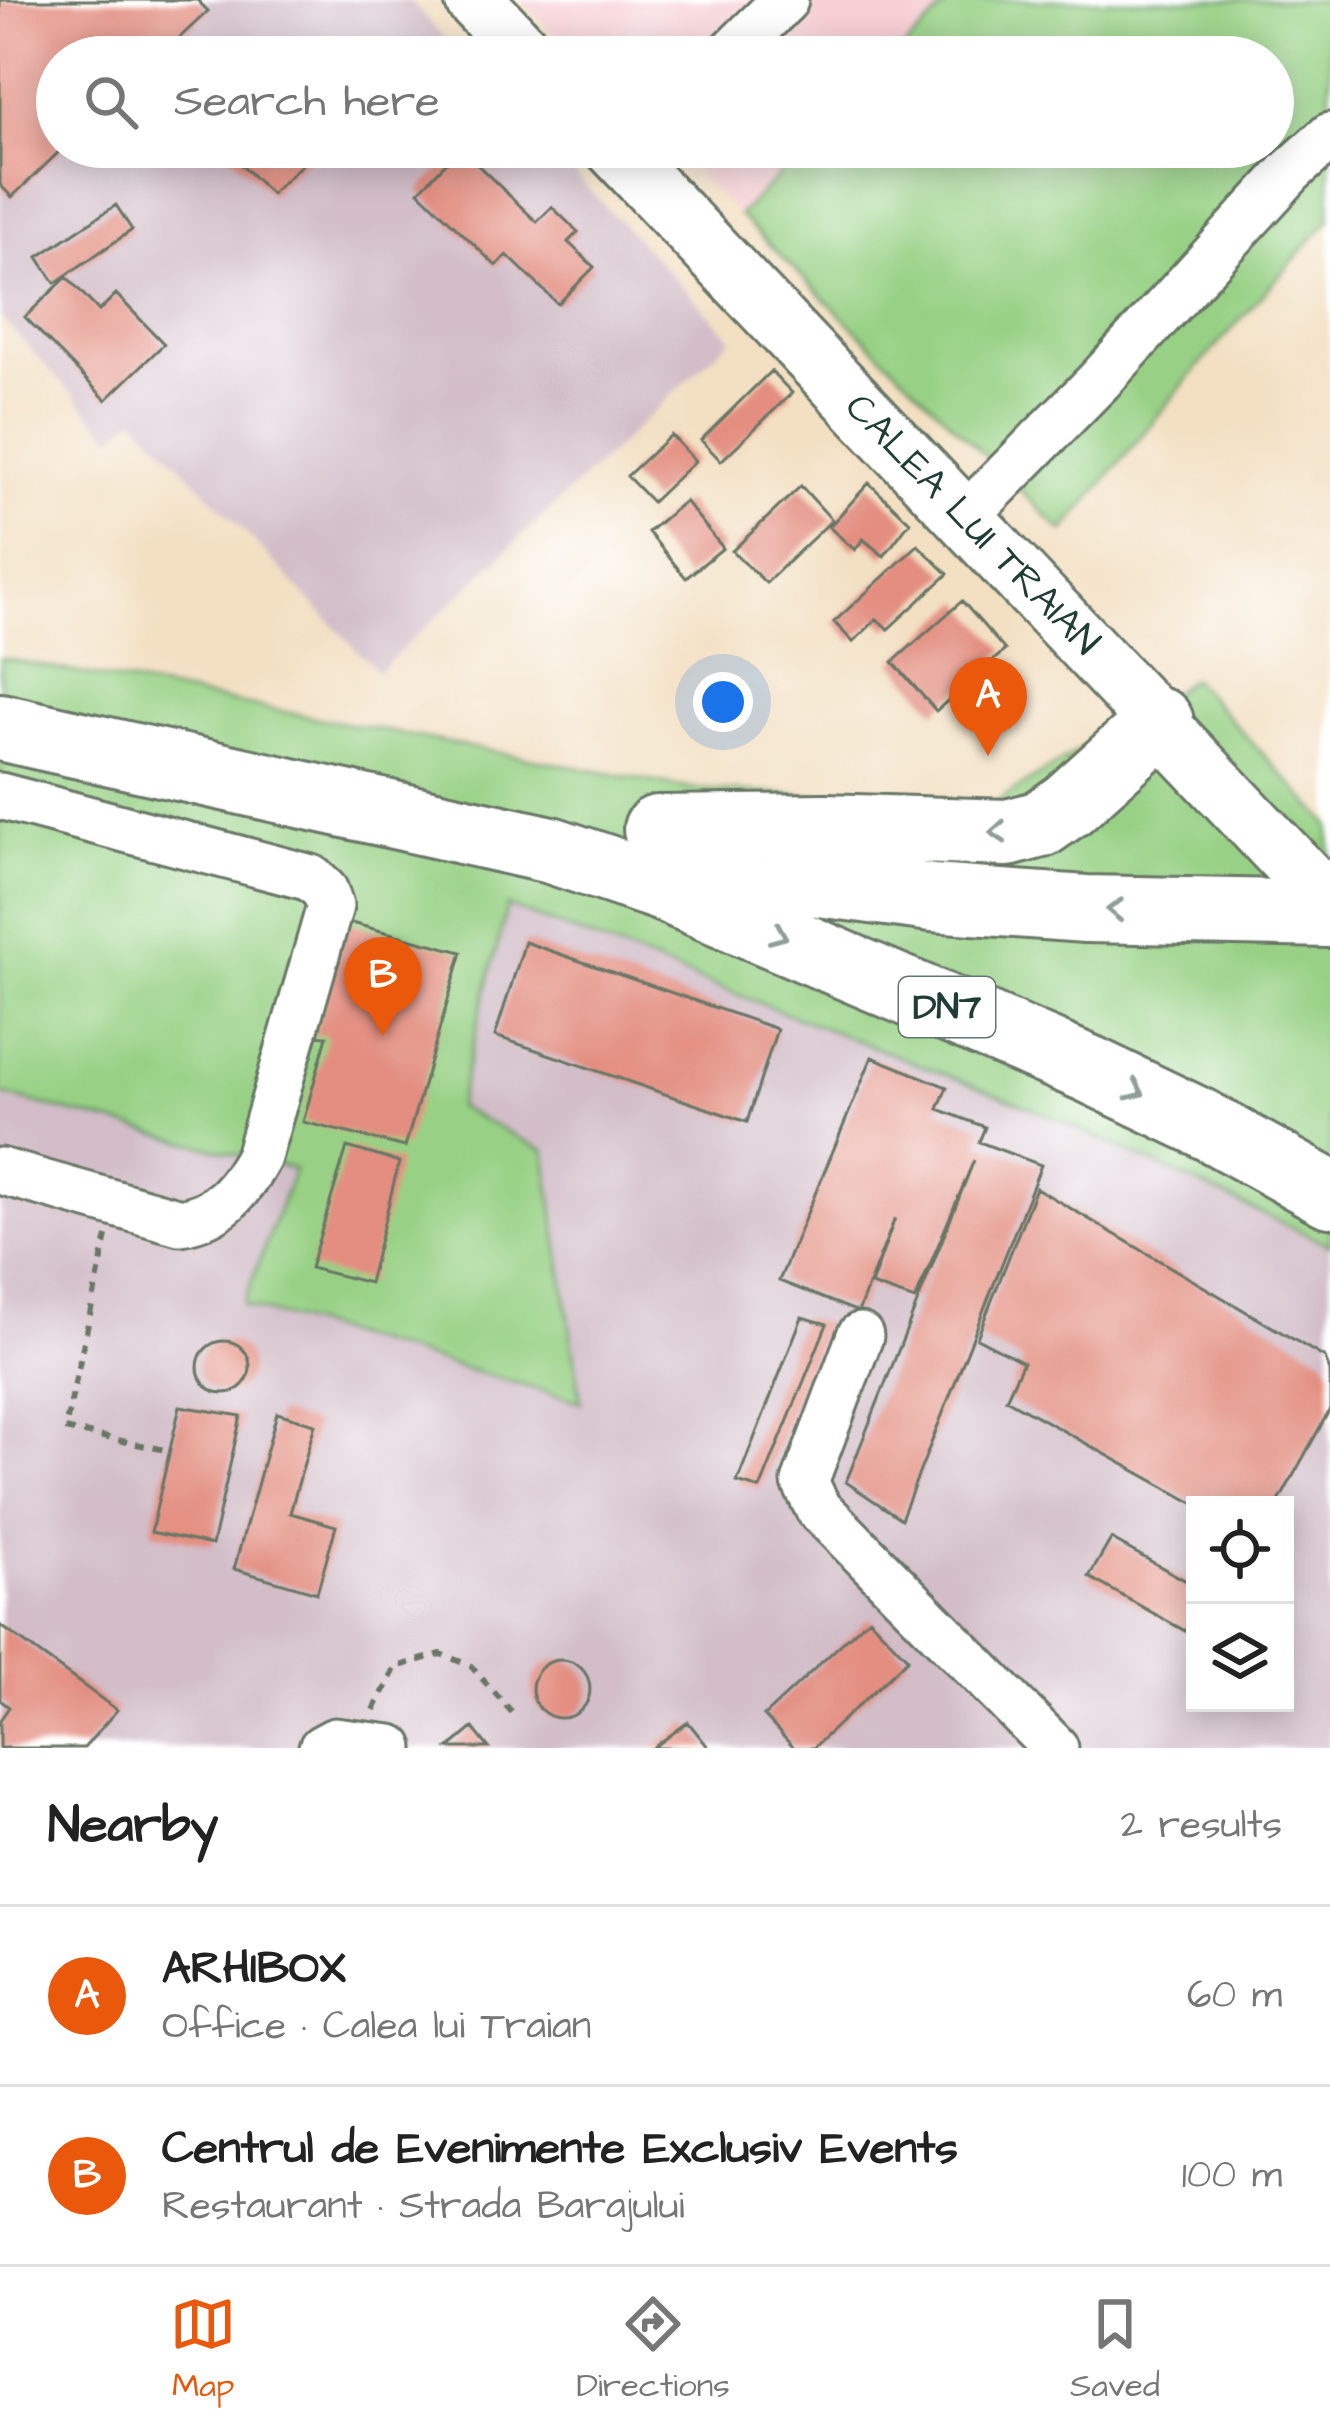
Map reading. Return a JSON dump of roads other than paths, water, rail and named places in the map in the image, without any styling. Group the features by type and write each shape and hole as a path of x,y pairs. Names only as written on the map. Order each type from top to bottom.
{"highway":[{"path":"576,851 670,827 1008,833 1041,824 1068,805 1160,722"},
{"name":"DN7","path":"0,727 342,805 576,851 932,898 1232,914 1330,914"},
{"name":"DN7","path":"576,851 1089,1069 1202,1123 1330,1195"}],"main road":[{"path":"474,0 508,36"},
{"name":"CALEA LUI TRAIAN","path":"634,168 1330,904"}],"street":[{"path":"748,36 785,0"},
{"path":"965,517 1100,381 1291,171 1330,136"},
{"path":"0,796 310,878 325,891 330,906 258,1157 239,1189 220,1208 180,1222 0,1171"},
{"path":"860,1336 805,1482 818,1508 1055,1748"},
{"path":"322,1748 335,1741 390,1747"}],"place":[{"name":"ARHIBOX","path":"988,756"},
{"name":"Centrul de Evenimente Exclusiv Events","path":"383,1036"}]}
